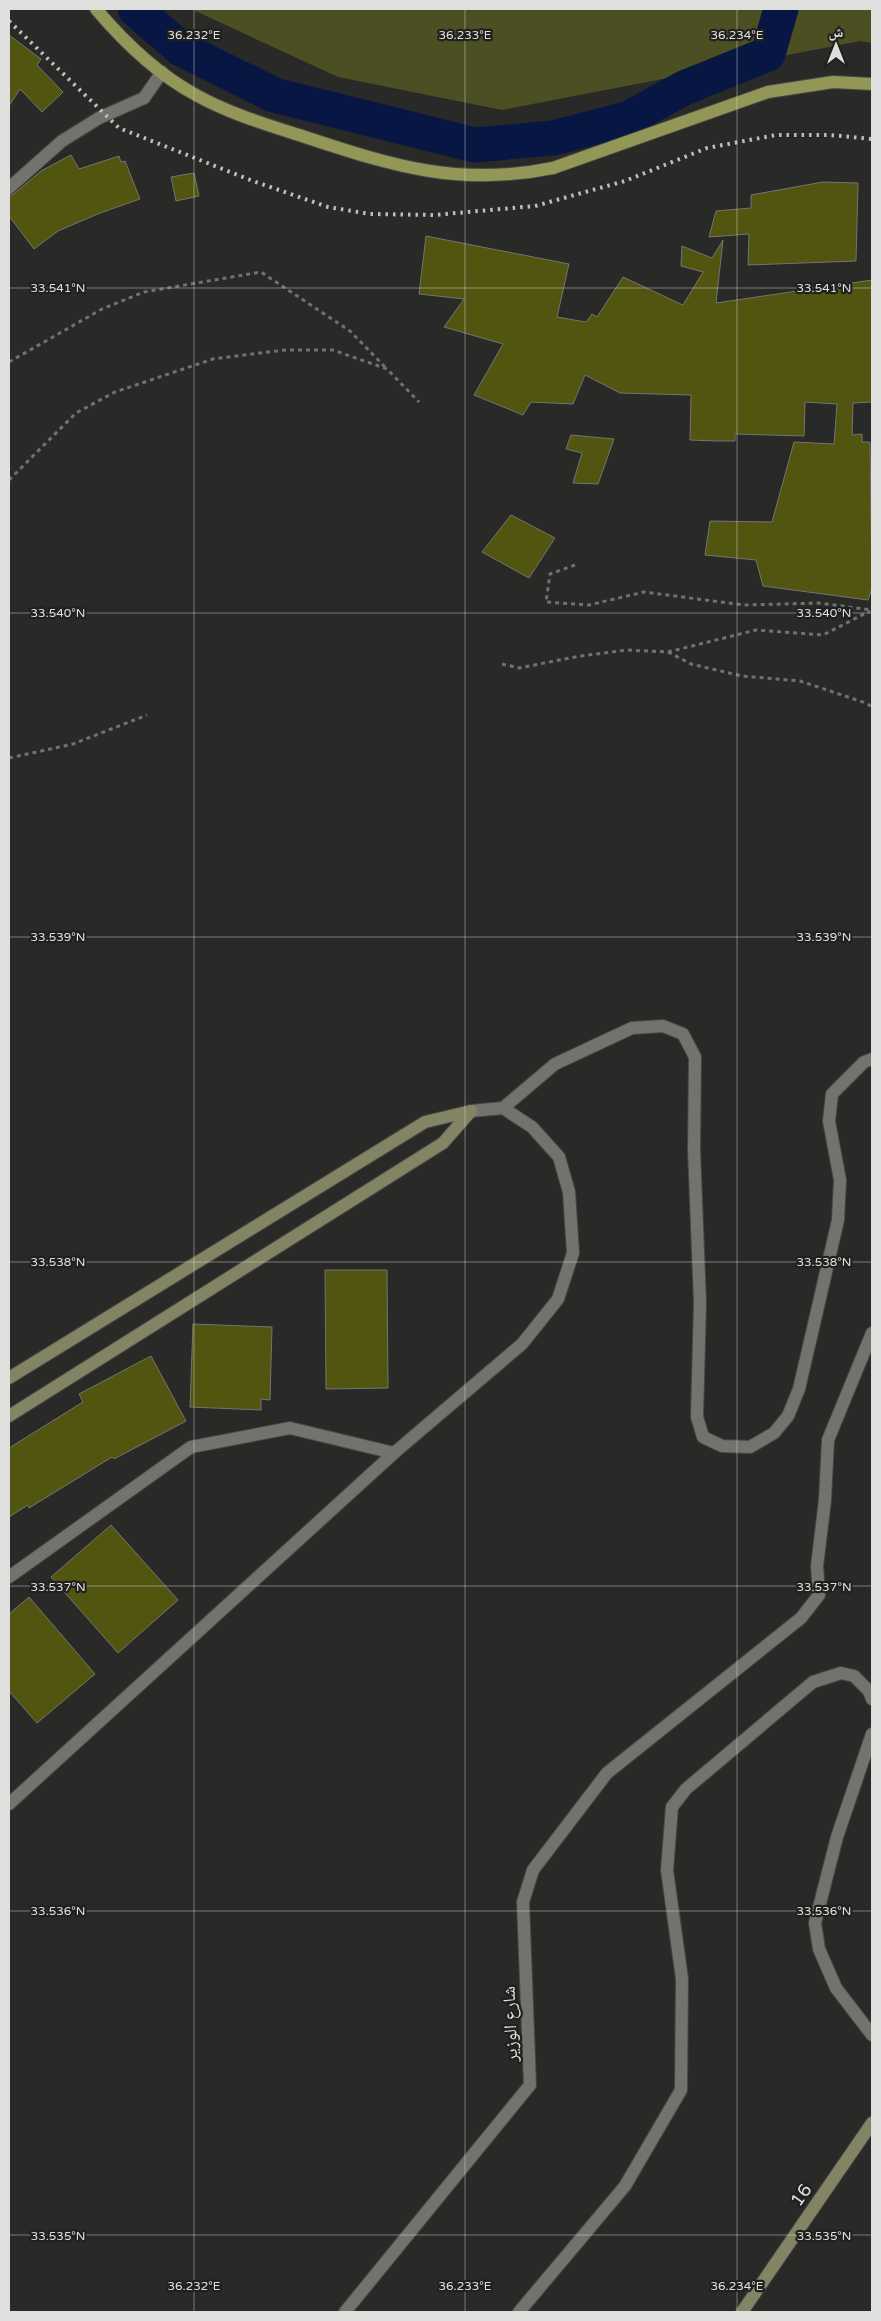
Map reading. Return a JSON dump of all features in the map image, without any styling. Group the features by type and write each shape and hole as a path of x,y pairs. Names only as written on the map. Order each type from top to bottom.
{"main road":[{"path":"96,9 121,38 162,72 194,94 260,123 375,160 414,170 478,176 518,175 553,168 768,92 833,82 872,84"}],"street":[{"path":"9,188 62,141 99,118 144,98 162,72"},
{"path":"9,1378 425,1122 470,1111 503,1108 555,1064 632,1028 663,1026 682,1034 695,1056 694,1150 700,1302 697,1417 704,1437 722,1446 750,1447 774,1433 788,1416 799,1389 838,1220 840,1180 829,1121 832,1094 864,1062 872,1059"},
{"path":"9,1804 394,1453 522,1344 558,1299 573,1252 570,1192 559,1158 532,1127 503,1108"},
{"path":"9,1416 443,1143 470,1111"},
{"name":"شارع الوزير","path":"345,2312 530,2085 523,1902 533,1870 607,1773 801,1618 819,1595 817,1566 826,1500 828,1440 872,1333"},
{"path":"9,1577 192,1447 290,1428 394,1453"},
{"path":"519,2312 625,2186 681,2090 682,1980 667,1870 672,1806 686,1789 813,1682 841,1673 854,1676 869,1691 872,1699"},
{"path":"872,1734 837,1837 815,1923 819,1949 836,1988 872,2034"},
{"name":"16","path":"742,2312 872,2123"},
{"path":"858,2144 872,2141"}],"path":[{"path":"9,362 102,309 144,292 261,272 350,331 419,402"},
{"path":"9,480 76,413 115,392 213,359 286,350 333,350 387,368"},
{"path":"575,565 550,574 546,602 589,605 644,592 744,605 819,603 872,610"},
{"path":"502,664 520,668 626,650 668,652 756,630 823,635 872,610"},
{"path":"668,652 691,664 742,676 800,681 866,703 872,708"},
{"path":"9,758 73,744 147,715"}],"green space":[{"path":"191,9 872,9 872,43 860,41 502,110 338,77"}],"building":[{"path":"9,35 41,59 37,65 63,92 42,112 20,89 9,106"},
{"path":"71,155 79,169 119,156 121,162 125,161 140,199 58,231 34,249 9,216 9,196 14,194 41,171"},
{"path":"194,173 199,196 176,201 171,177"},
{"path":"823,182 858,183 856,261 748,265 749,234 709,237 716,211 751,208 751,195"},
{"path":"426,236 569,264 557,317 586,322 592,314 597,317 623,277 683,305 703,272 681,266 682,246 712,258 723,240 716,303 872,280 872,402 853,403 852,435 862,434 862,442 870,442 872,588 868,600 763,586 756,560 705,555 710,521 772,522 794,442 834,444 837,404 805,402 804,436 735,434 735,441 717,441 690,440 691,395 620,393 585,375 573,404 531,402 523,415 474,395 503,344 444,327 464,299 419,294"},
{"path":"571,435 614,439 598,484 573,483 582,453 566,449"},
{"path":"511,515 555,538 529,578 482,552"},
{"path":"325,1270 387,1270 388,1388 326,1389"},
{"path":"193,1324 272,1327 270,1400 261,1399 261,1410 190,1407"},
{"path":"151,1356 186,1421 114,1459 112,1457 29,1508 28,1505 9,1517 9,1448 83,1402 79,1394"},
{"path":"111,1525 178,1600 118,1653 51,1577"},
{"path":"29,1597 95,1674 37,1723 9,1691 9,1614"}],"waterway":[{"path":"135,9 181,49 274,95 475,145 553,138 627,119 684,88 768,54 781,9"}],"railway":[{"path":"9,21 119,128 253,181 328,207 370,214 434,215 535,206 625,181 707,148 776,135 830,135 872,139"}]}
